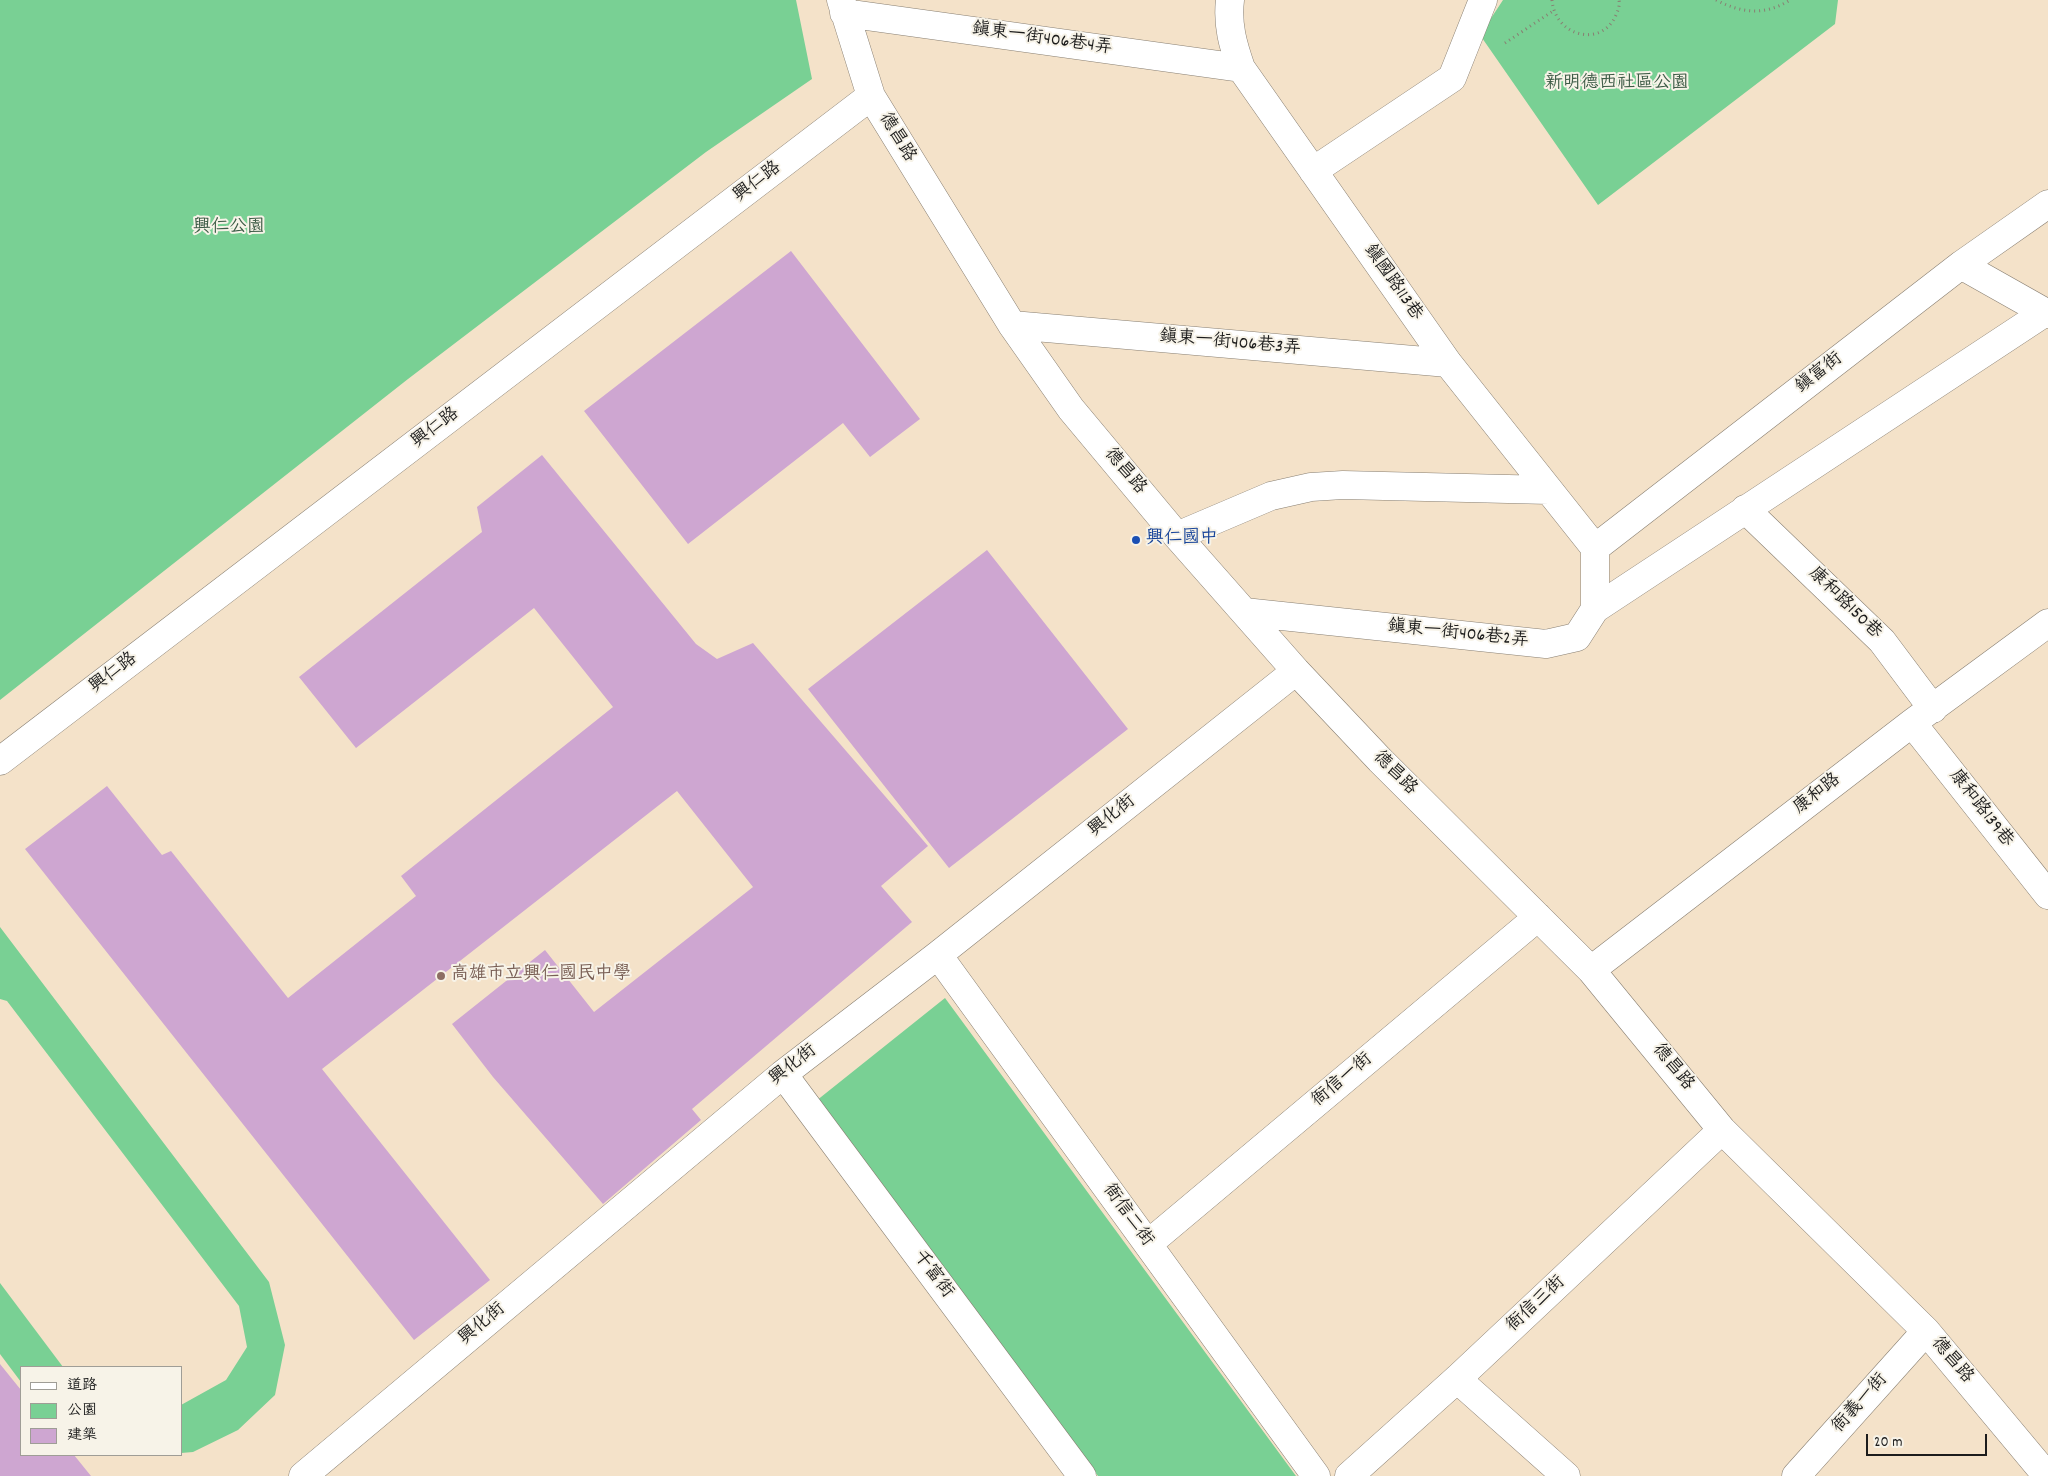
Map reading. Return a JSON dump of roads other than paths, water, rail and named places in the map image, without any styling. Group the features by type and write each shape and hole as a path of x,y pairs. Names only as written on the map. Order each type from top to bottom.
{"street":[{"name":"鎮國路113巷","path":"1230,0 1228,16 1230,38 1241,68 1448,363 1595,548"},
{"path":"1313,171 1452,78 1483,0"},
{"name":"鎮東一街406巷4弄","path":"842,6 1241,68"},
{"name":"德昌路","path":"842,6 871,96 1012,325 1071,409 1178,536 1296,671 1380,760 1591,970 1722,1130 1926,1331 2047,1476"},
{"name":"興仁路","path":"0,761 871,96"},
{"name":"鎮富街","path":"1595,548 1961,265 2048,204"},
{"path":"1595,609 2046,313 1961,265"},
{"name":"鎮東一街406巷3弄","path":"1012,325 1448,363"},
{"path":"1178,536 1271,496 1311,487 1343,485 1549,490"},
{"name":"康和路150巷","path":"1746,509 1882,640 1923,716"},
{"path":"1595,548 1595,609"},
{"name":"鎮東一街406巷2弄","path":"1244,612 1546,644 1577,637 1595,609"},
{"name":"康和路","path":"1591,970 1923,716 2048,623"},
{"name":"興化街","path":"303,1476 783,1074 938,955 1296,671"},
{"name":"康和路139巷","path":"1923,716 2048,895"},
{"name":"衙信一街","path":"1148,1244 1538,917"},
{"name":"衙信二街","path":"938,955 1316,1476"},
{"name":"千富街","path":"783,1074 1082,1476"},
{"name":"衙信三街","path":"1349,1476 1457,1379 1722,1130"},
{"name":"衙義一街","path":"1796,1476 1926,1331"},
{"path":"1457,1379 1566,1476"}],"place":[{"name":"興仁國中","path":"1136,540"},
{"name":"高雄市立興仁國民中學","path":"441,976"}],"park label":[{"name":"新明德西社區公園","path":"1617,85"},
{"name":"興仁公園","path":"229,229"}]}
